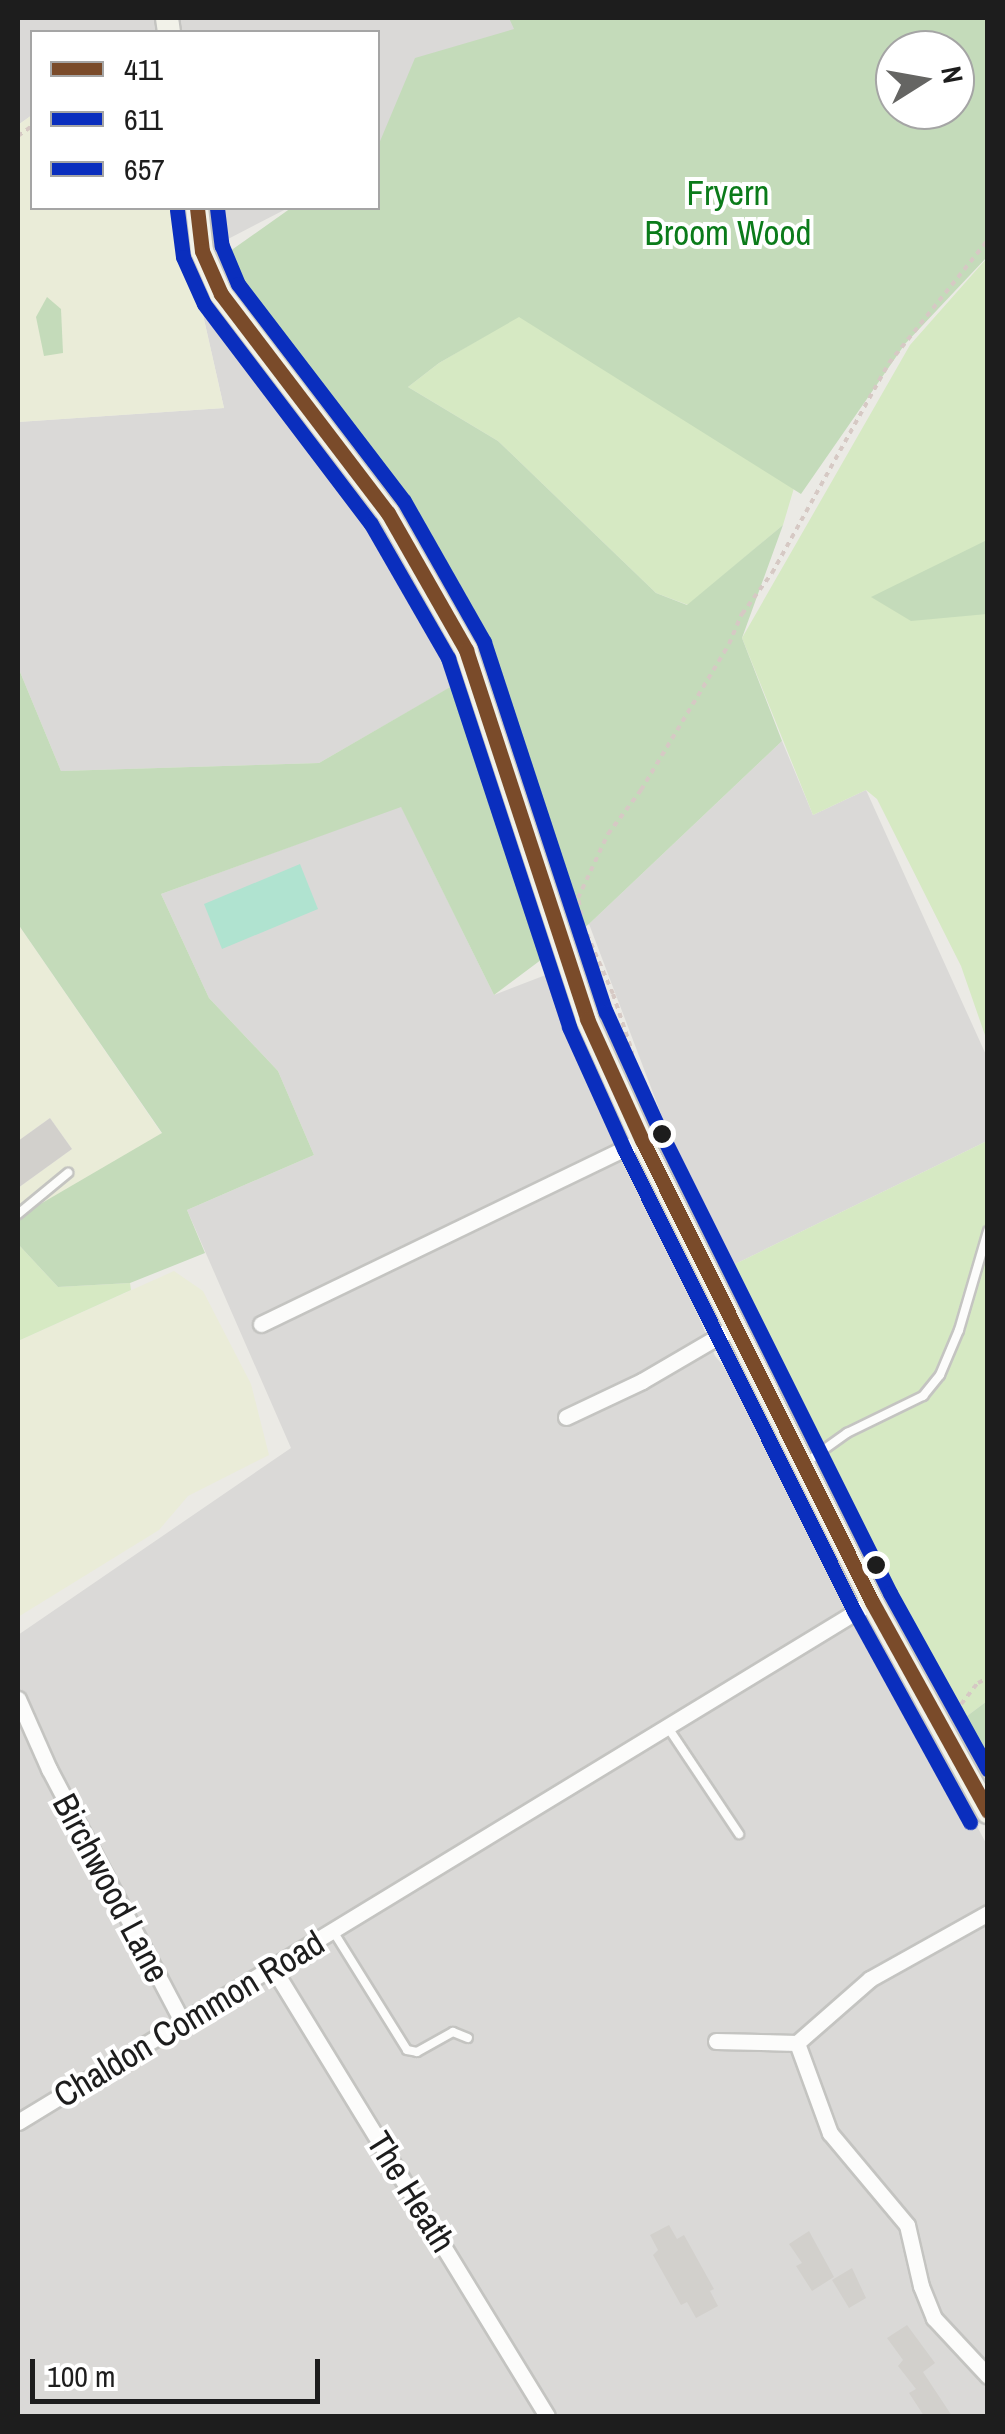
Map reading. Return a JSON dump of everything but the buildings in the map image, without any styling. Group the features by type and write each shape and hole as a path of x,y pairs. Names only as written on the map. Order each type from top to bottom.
{"main road":[{"path":"197,210 202,252 221,294 388,513 466,650 587,1019 617,1086 872,1602 988,1812"}],"street":[{"path":"261,1324 642,1140"},
{"path":"566,1418 642,1381 736,1326"},
{"name":"Chaldon Common Road","path":"18,2122 872,1602"},
{"name":"Birchwood Lane","path":"18,1699 49,1769 182,2021"},
{"path":"716,2041 797,2043 870,1980 988,1913"},
{"name":"The Heath","path":"274,1968 547,2416"},
{"path":"797,2043 830,2133 907,2225 920,2286 934,2318 983,2372"}],"lane":[{"path":"18,1214 68,1173"},
{"path":"804,1464 847,1433 923,1396 940,1374 959,1330 988,1231"},
{"path":"667,1726 738,1834"},
{"path":"334,1931 407,2050 417,2052 453,2032 468,2038"}],"path":[{"path":"617,1086 631,1068 632,1051 583,925 578,898 608,834 641,790 729,644 742,614 772,573 889,363 988,240"},
{"path":"561,937 583,925"},
{"path":"937,1721 958,1710 978,1683 988,1678"}],"shaded area":[{"path":"18,18 556,18 380,169 380,30 30,30 30,116 18,125"},
{"path":"179,210 284,210 203,252 491,664 319,763 61,771 18,667 18,422 224,408"},
{"path":"782,741 813,815 866,790 987,1057 987,1141 731,1266 691,1193 589,924"},
{"path":"401,806 494,995 556,971 715,1356 760,1408 844,1579 987,1845 987,2416 18,2416 18,1635 291,1448 187,1210 314,1155 278,1071 209,998 161,894"}],"green space":[{"name":"Fryern Broom Wood","path":"509,18 987,18 987,257 905,344 801,494 519,317 439,363 408,387 498,441 656,593 687,605 783,525 742,638 782,741 589,924 494,995 401,807 161,894 209,998 278,1071 314,1155 187,1210 205,1253 130,1283 58,1287 18,1244 18,1217 162,1133 18,924 18,667 61,771 319,763 490,664 216,261 288,210 380,210 380,141 415,58 514,29"},
{"path":"30,116 30,210 179,210 224,408 18,422 18,125"},
{"path":"987,258 987,1041 961,966 877,799 866,790 813,815 742,638 910,345"},
{"path":"47,297 61,309 63,353 44,356 36,317"},
{"path":"519,316 794,488 783,525 688,605 656,593 498,441 408,387 439,363"},
{"path":"987,540 987,614 911,621 871,597"},
{"path":"300,864 318,909 222,949 204,904"},
{"path":"18,924 162,1134 18,1217 18,1188 72,1149 50,1118 18,1141"},
{"path":"987,1141 987,1701 959,1722 731,1266"},
{"path":"18,1244 58,1287 130,1283 131,1290 18,1341"},
{"path":"174,1271 203,1291 251,1384 269,1455 188,1496 159,1530 18,1617 18,1341"},
{"path":"987,1701 987,1748 971,1753 959,1722"}],"transit line":[{"name":"611","path":"177,210 183,257 204,304 371,524 448,658 569,1027 624,1149 854,1611 970,1822"},
{"name":"411","path":"197,210 202,251 221,294 388,513 466,650 587,1019 642,1140 872,1602 988,1811"},
{"name":"657","path":"217,210 222,246 238,284 404,501 484,642 606,1012 660,1131 890,1593 988,1770"}]}
